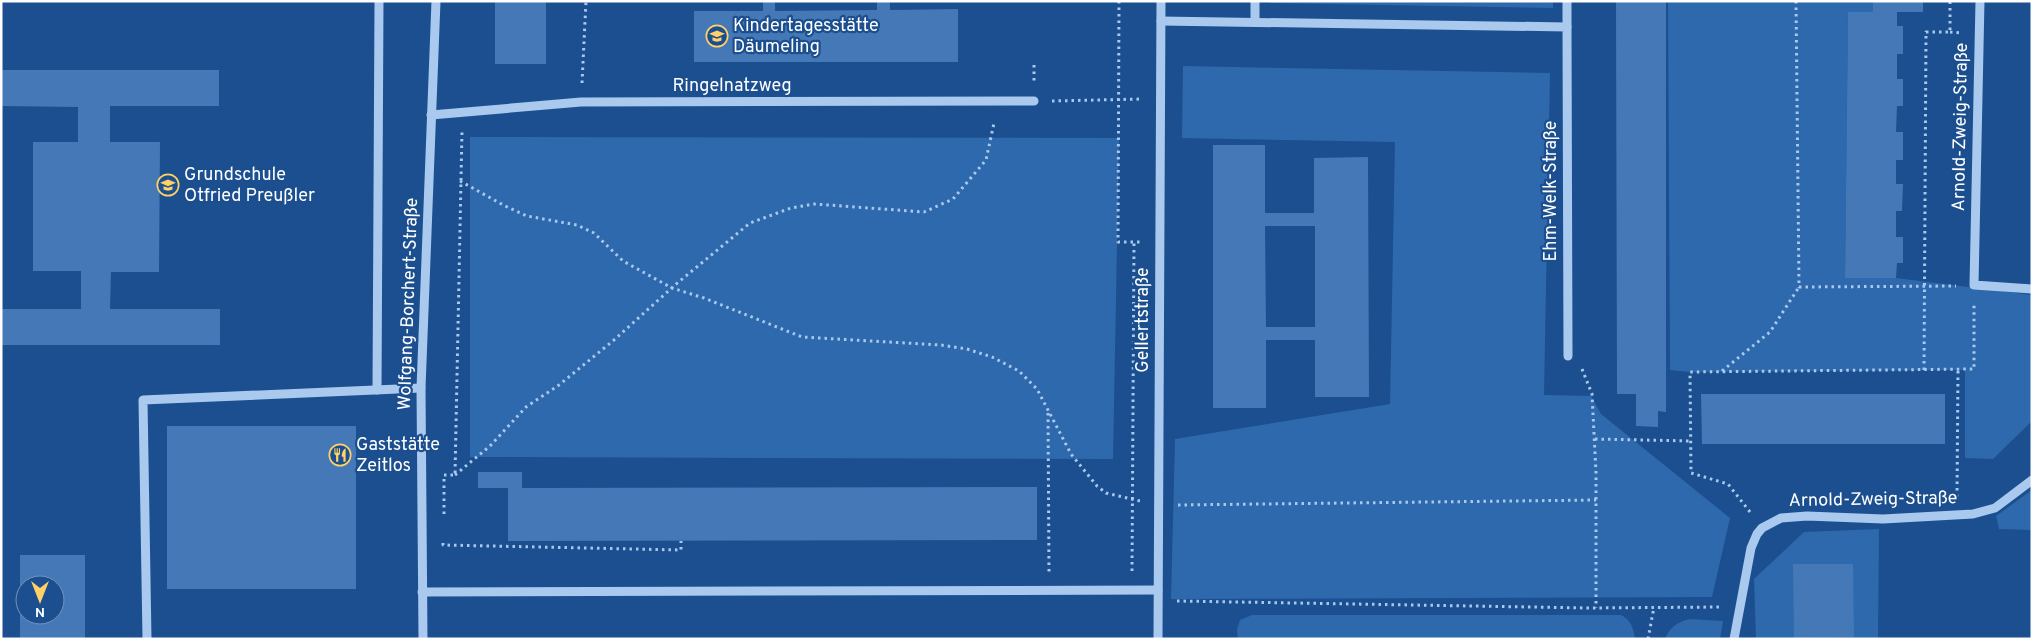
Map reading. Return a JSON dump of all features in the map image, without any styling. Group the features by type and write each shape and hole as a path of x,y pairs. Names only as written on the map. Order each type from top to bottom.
{"street":[{"path":"377,390 379,1"},
{"name":"Wolfgang-Borchert-Straße","path":"423,639 421,388 436,1"},
{"name":"Gellertstraße","path":"1158,639 1162,1"},
{"path":"1255,1 1255,22"},
{"name":"Ehm-Welk-Straße","path":"1567,1 1568,356"},
{"name":"Arnold-Zweig-Straße","path":"1974,285 1980,1"},
{"path":"1161,21 1567,27"},
{"name":"Ringelnatzweg","path":"431,115 581,102 1034,101"},
{"path":"1974,285 2032,289"},
{"path":"147,639 143,400 421,388"},
{"name":"Arnold-Zweig-Straße","path":"1762,528 1781,518 1792,516 1883,519 1973,514 1995,508 2032,480"},
{"path":"1734,639 1751,548 1756,534 1762,528"},
{"path":"422,592 1158,590"}],"path":[{"path":"581,102 586,1"},
{"path":"1119,1 1118,242 1160,242"},
{"path":"1721,371 1770,332 1800,286 1796,1"},
{"path":"1924,370 1926,32 1950,32 1950,1"},
{"path":"1034,65 1034,101 1161,99"},
{"path":"444,519 444,475 455,475 490,446 526,407 580,368 750,223 791,208 814,204 924,212 953,200 986,160 994,122"},
{"path":"985,123 1002,122"},
{"path":"455,475 461,134 464,128"},
{"path":"460,181 505,206 528,216 577,225 594,233 623,261 672,288 704,298 802,337 941,345 967,349 992,357 1019,371 1037,389 1071,454 1097,486 1106,493 1132,499"},
{"path":"1132,590 1134,242"},
{"path":"1762,528 1728,484 1691,473 1690,372 1974,369 1974,285 1800,286"},
{"path":"1568,336 1592,394 1595,438 1596,608"},
{"path":"1957,516 1958,370"},
{"path":"1048,410 1049,590"},
{"path":"1595,438 1691,441"},
{"path":"1158,505 1596,500"},
{"path":"443,537 443,546 681,550 681,541"},
{"path":"1158,601 1596,608 1739,607"},
{"path":"1648,639 1654,607"}],"shaded area":[{"path":"1270,1 1553,1 1553,8 1270,3"},
{"path":"1668,1 1873,1 1873,12 1848,13 1845,278 1896,278 2032,295 2032,421 1993,459 1965,458 1965,370 1690,372 1670,370"},
{"path":"1183,66 1550,73 1544,395 1591,396 1601,414 1730,518 1712,597 1171,599 1175,439 1390,404 1395,142 1182,138"},
{"path":"470,137 1119,138 1113,459 470,457"},
{"path":"2032,490 2032,530 1999,529 1996,516"},
{"path":"1879,529 1878,639 1756,639 1754,579 1804,532"},
{"path":"1252,615 1621,615 1631,624 1635,639 1238,639 1237,630 1240,620"},
{"path":"1690,619 1723,621 1720,639 1665,639 1674,626"}],"building":[{"path":"495,1 546,1 546,64 495,64"},
{"path":"763,1 775,1 775,11 877,10 877,1 890,1 890,10 958,9 958,62 694,62 694,11 763,11"},
{"path":"1616,1 1666,1 1666,412 1658,411 1658,427 1636,426 1636,394 1617,394"},
{"path":"1873,1 1923,1 1923,12 1897,12 1897,26 1903,26 1903,54 1897,54 1897,79 1903,79 1903,106 1897,106 1896,132 1903,132 1903,160 1896,160 1896,184 1903,184 1902,211 1896,211 1896,237 1903,237 1903,263 1897,263 1896,278 1845,278 1848,12 1873,12"},
{"path":"1,70 219,70 219,106 110,106 110,142 160,142 159,272 111,272 110,309 220,309 220,345 1,345 1,309 81,309 81,271 33,271 33,142 78,142 78,107 1,106"},
{"path":"1213,145 1265,145 1265,213 1314,213 1314,158 1368,157 1369,397 1315,397 1315,340 1266,340 1266,408 1213,408","holes":["1265,226 1315,226 1315,327 1266,327"]},
{"path":"1701,394 1945,394 1945,444 1702,444"},
{"path":"167,426 356,426 356,589 167,589"},
{"path":"478,472 522,472 522,488 1037,487 1037,540 508,541 508,488 478,488"},
{"path":"20,555 85,555 85,639 20,639 20,625 65,625 65,575 20,575"},
{"path":"1793,564 1853,564 1854,637 1794,638"}],"place":[{"name":"Kindertagesstätte Däumeling","path":"717,36"},
{"name":"Grundschule Otfried Preußler","path":"168,185"},
{"name":"Gaststätte Zeitlos","path":"340,455"}]}
